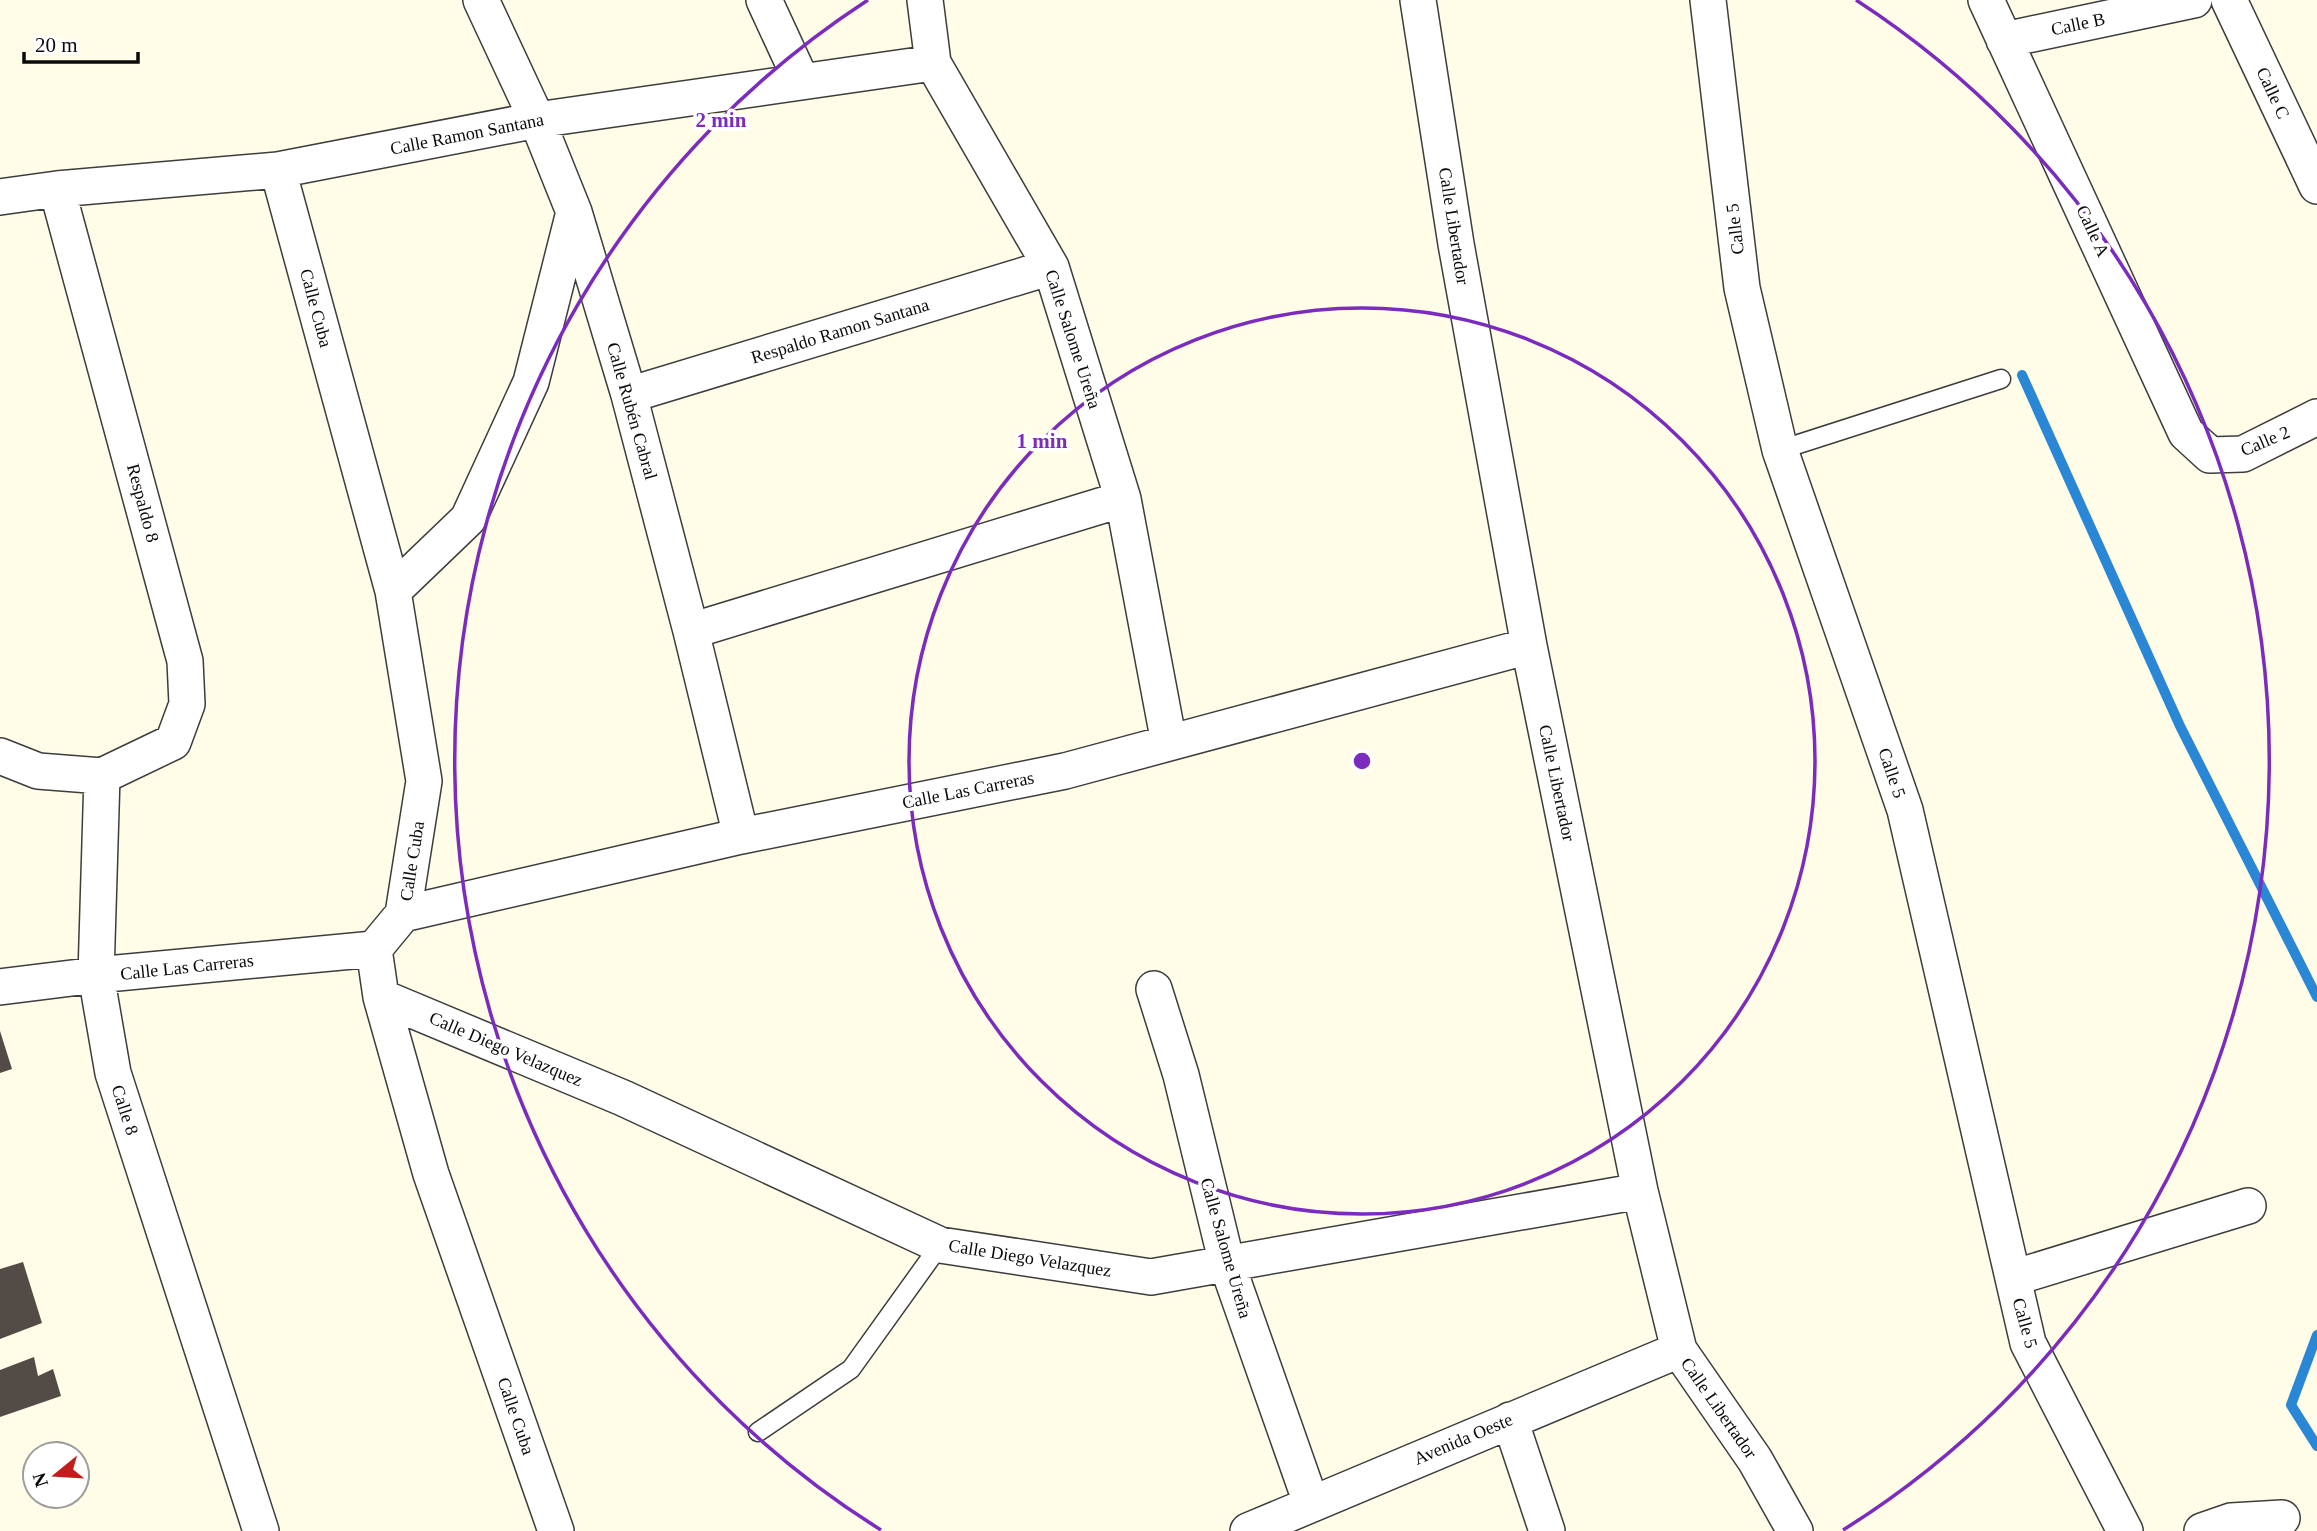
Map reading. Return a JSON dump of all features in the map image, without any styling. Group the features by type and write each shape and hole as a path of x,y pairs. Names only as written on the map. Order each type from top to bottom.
{"street":[{"name":"Calle Rubén Cabral","path":"481,0 537,120 574,212 629,395 741,836"},
{"path":"764,0 801,80"},
{"name":"Calle Salome Ureña","path":"925,0 933,62 1051,267 1123,499 1169,743"},
{"name":"Calle Libertador","path":"1418,0 1456,244 1529,646 1640,1191 1679,1350 1755,1460 1795,1531"},
{"name":"Calle 5","path":"1708,0 1742,288 1780,450 1905,810 2028,1343 2124,1531"},
{"name":"Calle A","path":"1986,0 2186,433 2210,455"},
{"name":"Calle B","path":"2004,40 2194,0"},
{"name":"Calle C","path":"2229,0 2317,186"},
{"name":"Calle Ramon Santana","path":"0,197 57,188 278,170 537,120 933,62"},
{"name":"Calle Cuba","path":"278,170 393,591 424,781 403,914 374,948 381,997 431,1174 556,1531"},
{"name":"Respaldo 8","path":"57,188 185,661 187,704 173,742 102,776"},
{"path":"393,591 468,519 531,382 574,212"},
{"name":"Respaldo Ramon Santana","path":"629,395 1051,267"},
{"name":"Calle 2","path":"2210,455 2243,454 2317,417"},
{"path":"691,631 1123,499"},
{"name":"Calle Las Carreras","path":"403,914 741,836 1065,771 1529,646"},
{"path":"0,756 38,771 102,776"},
{"name":"Calle 8","path":"102,776 96,975 113,1073 261,1531"},
{"name":"Calle Las Carreras","path":"0,987 374,948"},
{"name":"Calle Salome Ureña","path":"1154,989 1181,1075 1227,1264 1311,1503"},
{"name":"Calle Diego Velazquez","path":"381,997 623,1098 940,1245 1151,1277 1640,1191"},
{"path":"2013,1278 2248,1206"},
{"name":"Avenida Oeste","path":"1248,1531 1679,1350"},
{"path":"1510,1420 1547,1531"},
{"path":"2202,1531 2231,1521 2282,1518"}],"lane":[{"path":"1780,450 2001,379"},
{"path":"758,1432 851,1369 940,1245"}],"building":[{"path":"0,1031 12,1069 0,1073"},
{"path":"23,1262 42,1323 0,1339 0,1269"},
{"path":"34,1357 38,1376 53,1369 61,1396 0,1417 0,1370"}],"waterway":[{"path":"2022,375 2180,726 2317,997"},
{"path":"2317,1335 2291,1405 2317,1446"}]}
